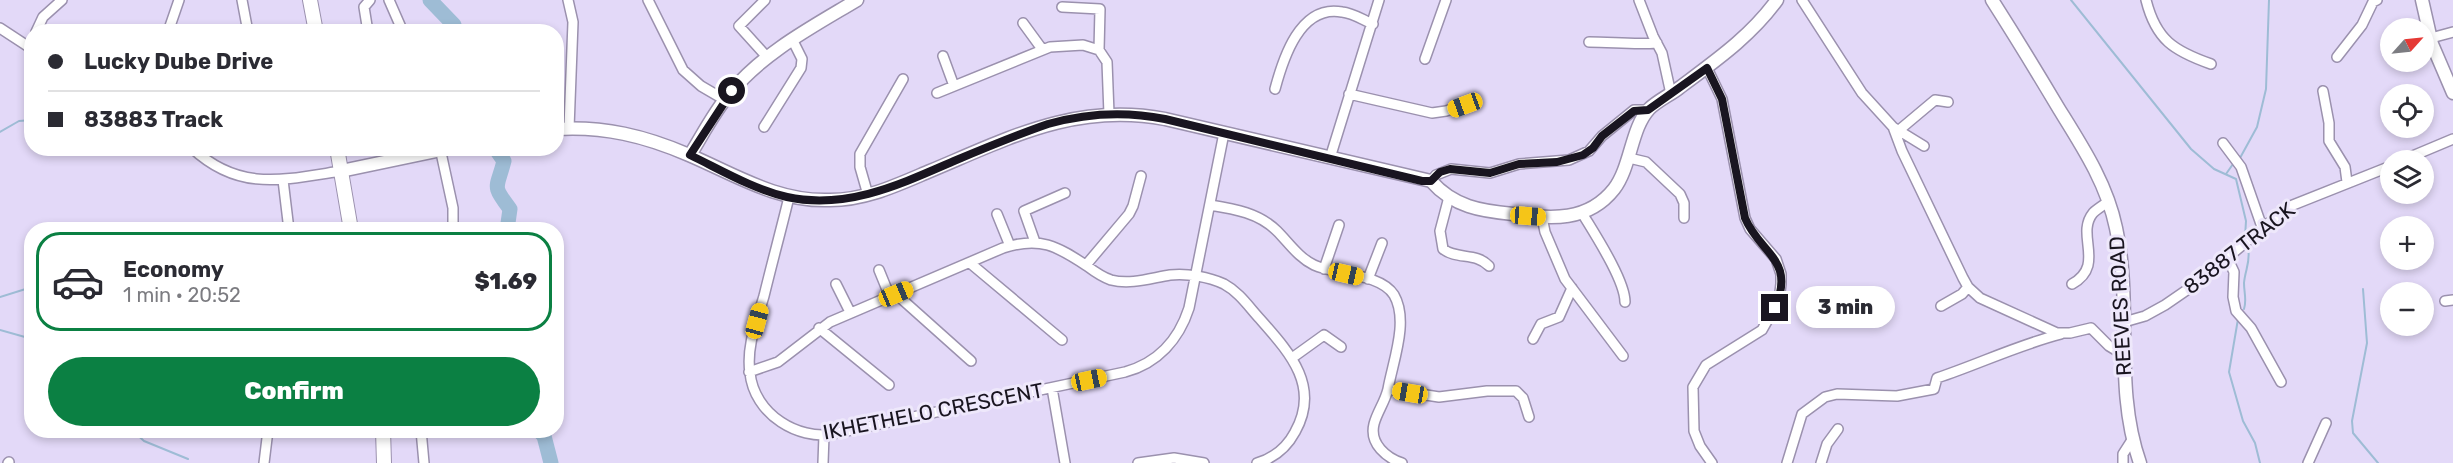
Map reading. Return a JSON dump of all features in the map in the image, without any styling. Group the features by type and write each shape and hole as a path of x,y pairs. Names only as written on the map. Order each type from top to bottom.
{"main road":[{"path":"310,0 314,24"},
{"path":"338,156 350,222"},
{"path":"383,438 384,463"}],"street":[{"path":"40,24 43,17 62,0"},
{"path":"171,24 179,0"},
{"path":"242,0 246,24"},
{"path":"367,24 364,7 369,0"},
{"path":"389,0 400,24"},
{"path":"564,117 573,22 568,0"},
{"path":"648,0 683,70 701,86 724,100"},
{"path":"765,0 739,26 767,57"},
{"path":"690,155 724,100 767,57 792,39 857,0"},
{"path":"1330,158 1379,0"},
{"path":"1425,59 1446,0"},
{"path":"1639,0 1656,44 1662,53 1671,94"},
{"path":"564,128 616,130 661,143 761,189 789,197 831,200 868,195 895,186 1065,119 1109,114 1134,114 1153,116 1431,181 1449,197 1475,210 1561,218 1582,213 1599,203 1615,188 1648,110 1746,37 1777,0"},
{"path":"1802,0 1834,46 1854,83 1896,129 1924,146"},
{"name":"REEVES ROAD","path":"1992,0 2089,158 2109,201 2120,250 2126,405 2132,440 2140,463"},
{"path":"2146,0 2151,19 2168,43 2180,52 2211,64"},
{"path":"2337,57 2362,26 2373,2 2377,0"},
{"path":"2419,1 2424,18"},
{"path":"1062,7 1100,9 1099,50 1107,62 1109,114"},
{"path":"1275,89 1287,50 1297,34 1316,18 1328,12 1341,11 1373,24"},
{"path":"1023,23 1042,50"},
{"path":"0,28 24,43"},
{"path":"2434,37 2453,32"},
{"path":"764,127 801,68 802,59 792,39"},
{"path":"1589,42 1656,44"},
{"path":"937,93 1042,50 1069,44 1099,50"},
{"path":"2434,48 2453,93"},
{"path":"943,56 954,86"},
{"path":"1707,68 1722,99 1745,218 1750,229 1776,259 1781,279 1779,300 1762,330 1706,365 1693,387 1694,431 1700,446 1712,463"},
{"path":"868,195 860,167 860,154 903,79"},
{"path":"2323,91 2329,123 2329,141 2344,166 2347,182"},
{"path":"1349,94 1432,112 1446,111 1465,105"},
{"path":"1896,129 1935,100 1948,102"},
{"path":"1431,181 1440,172 1450,169 1490,173 1519,164 1569,160 1589,151 1602,136 1634,111 1648,110"},
{"path":"1896,129 1902,151 1968,287 1987,302 2057,333 2063,333"},
{"name":"IKHETHELO CRESCENT","path":"789,197 752,339 750,372 754,389 771,415 796,430 824,435 1132,370 1161,353 1181,330 1190,308 1224,133"},
{"path":"2427,150 2453,139"},
{"path":"2223,143 2241,167 2262,227"},
{"path":"201,156 210,164 231,175 259,180 283,180 341,171 411,156"},
{"path":"445,156 453,222"},
{"path":"1629,158 1646,162 1660,178 1680,194 1685,208 1684,218"},
{"name":"83887 TRACK","path":"2124,322 2145,316 2197,283 2262,227 2294,203 2380,170"},
{"path":"1086,265 1129,214 1141,176"},
{"path":"283,180 288,222"},
{"path":"1035,242 1024,212 1065,193"},
{"path":"1449,197 1440,231 1443,249 1450,253 1476,257 1489,266"},
{"path":"2072,284 2081,279 2087,266 2090,250 2088,227 2090,219 2109,201"},
{"path":"1210,205 1247,213 1263,220 1277,230 1304,259 1324,269 1385,285 1392,292 1400,316 1388,389 1373,430 1385,455 1402,463"},
{"path":"1582,213 1608,257 1623,291 1625,302"},
{"path":"997,214 1010,246"},
{"path":"1542,217 1562,273 1623,356"},
{"path":"1324,269 1339,225"},
{"path":"750,372 778,362 819,328 850,312 1010,246 1035,242 1057,247 1107,278 1122,282 1179,274 1222,283 1236,293 1292,358 1304,386 1304,407 1293,436 1272,461 1257,463"},
{"path":"1368,279 1382,243"},
{"path":"2227,257 2234,272 2233,297 2236,311 2251,327 2281,382"},
{"path":"970,263 1062,340"},
{"path":"879,270 893,295 971,361"},
{"path":"836,284 850,312"},
{"path":"1941,306 1962,294 1968,287"},
{"path":"1533,339 1541,324 1559,317 1572,288"},
{"path":"819,328 889,385"},
{"path":"1787,463 1792,440 1802,414 1825,398 1837,394 1897,396 1934,389 1937,378 1989,360 2023,344 2091,328 2104,342 2124,355"},
{"path":"1292,358 1324,335 1341,347"},
{"path":"1052,388 1065,463"},
{"path":"1388,389 1439,397 1487,390 1516,391 1523,398 1529,417"},
{"path":"2308,463 2326,423"},
{"path":"1821,463 1827,444 1838,429"},
{"path":"823,463 824,435"},
{"path":"264,463 267,438"},
{"path":"422,438 424,463"},
{"path":"2123,463 2123,454 2132,440"},
{"path":"1138,463 1174,458 1204,463"}],"waterway":[{"path":"430,0 453,24"},
{"path":"2071,0 2191,149 2214,169 2236,179 2246,221 2245,237"},
{"path":"2240,158 2257,127 2266,89 2269,0"},
{"path":"0,132 24,121"},
{"path":"501,156 504,161 497,186 500,195 510,209 508,222"},
{"path":"2226,174 2233,164"},
{"path":"2244,309 2248,248"},
{"path":"2363,289 2367,343 2352,421 2353,433 2378,463"},
{"path":"0,297 24,290"},
{"path":"2238,319 2229,372 2243,421 2255,443 2260,463"},
{"path":"0,330 24,337"},
{"path":"141,438 188,459"},
{"path":"545,438 551,463"}],"route":[{"path":"732,91 690,155 776,194 831,200 882,191 1048,124 1065,119 1109,114 1134,114 1165,119 1422,181 1431,181 1440,172 1450,169 1497,172 1519,164 1557,162 1583,155 1593,148 1607,131 1629,114 1638,109 1648,110 1707,68 1722,99 1738,192 1745,218 1750,229 1776,259 1779,268 1781,284 1779,300 1775,308"}]}
